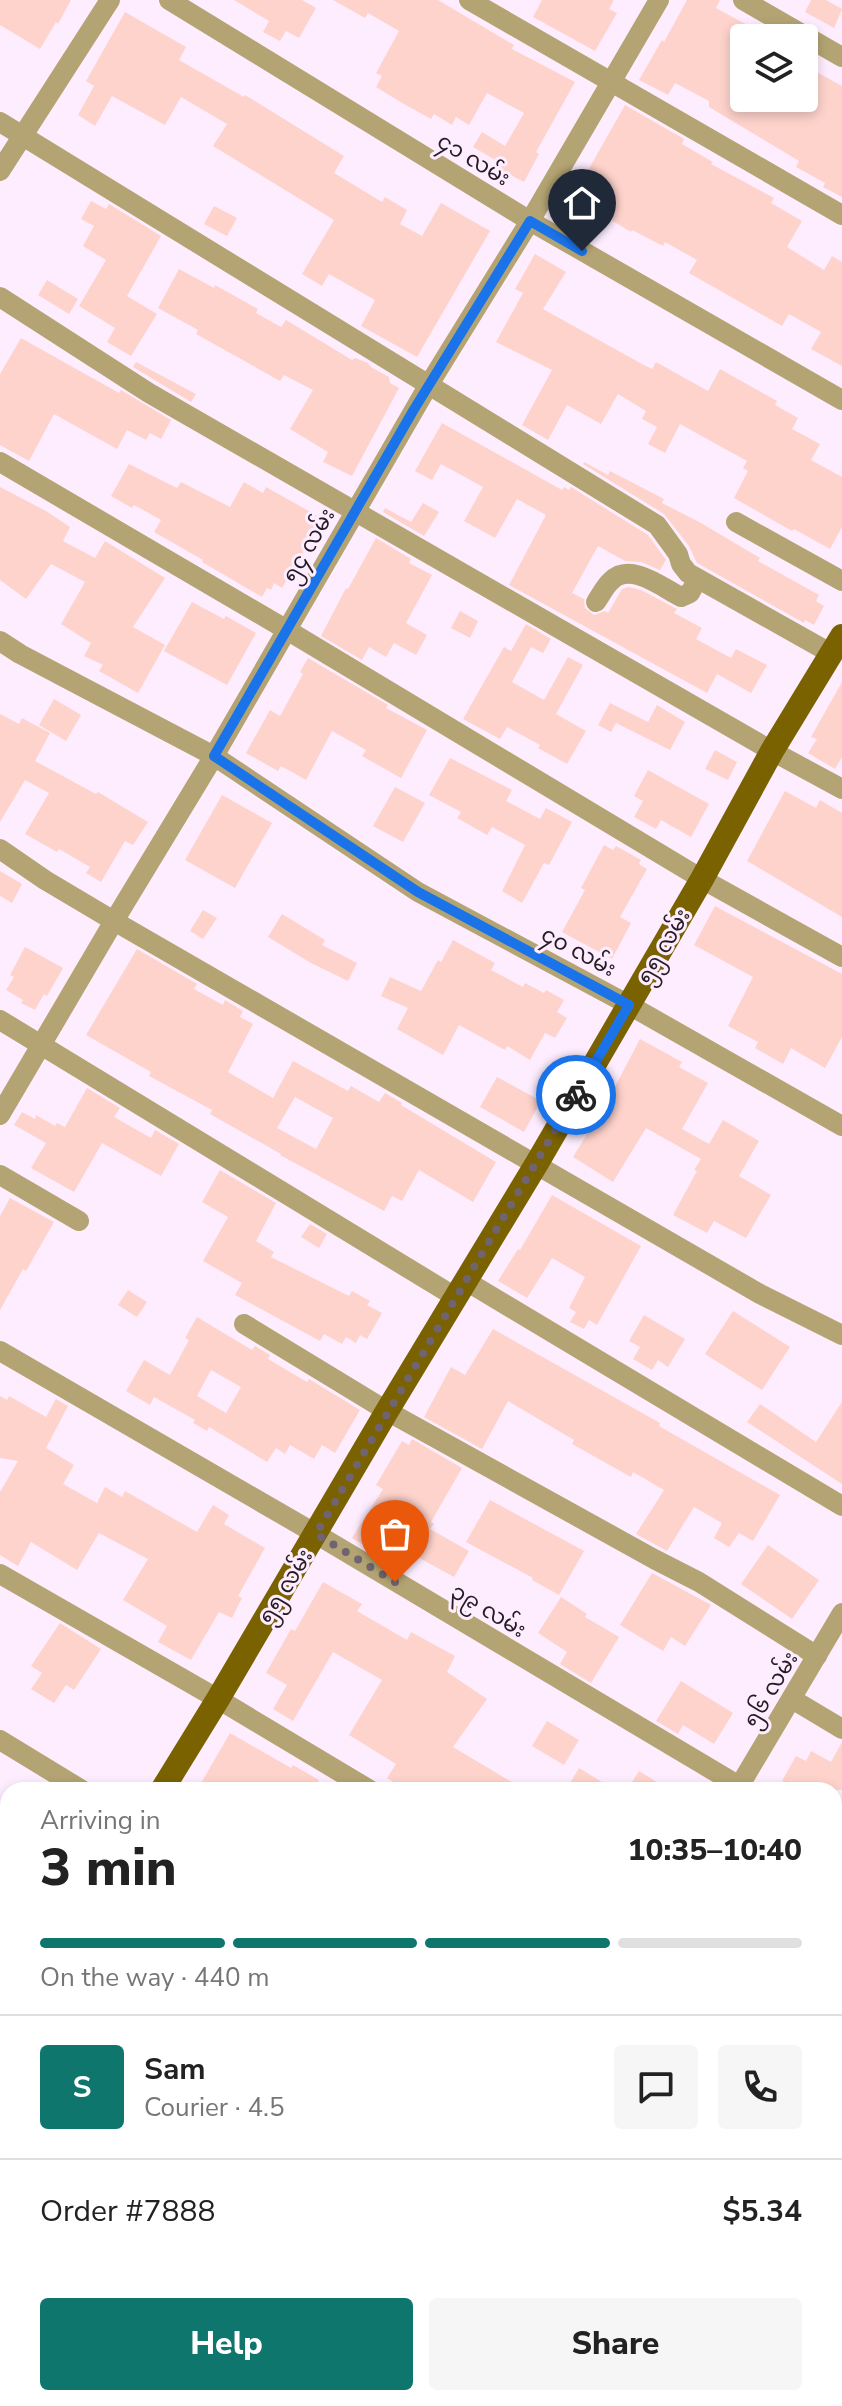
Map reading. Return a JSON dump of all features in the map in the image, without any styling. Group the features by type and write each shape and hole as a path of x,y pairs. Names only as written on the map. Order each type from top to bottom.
{"main road":[{"name":"၅၅ လမ်း","path":"167,1782 537,1163 702,879 772,751 837,645"}],"street":[{"path":"0,171 110,0"},
{"name":"၄၁ လမ်း","path":"169,0 530,221 842,400"},
{"path":"469,0 842,215"},
{"name":"၅၄ လမ်း","path":"0,1115 214,756 428,386 530,221 659,0"},
{"path":"743,0 842,57"},
{"path":"0,122 657,525 678,554 681,564 697,580 837,645"},
{"path":"0,297 149,393 842,789"},
{"path":"0,462 702,879 842,957"},
{"path":"736,522 842,581"},
{"path":"596,602 612,579 620,575 640,575 681,597 690,593 697,580"},
{"path":"0,641 214,756"},
{"name":"၄၀ လမ်း","path":"214,756 418,892 629,1005 842,1126"},
{"path":"0,849 114,921 760,1294 842,1335"},
{"path":"0,1020 462,1290 842,1506"},
{"path":"0,1175 79,1221"},
{"path":"244,1324 387,1411 699,1582 817,1656"},
{"name":"၃၉ လမ်း","path":"0,1351 316,1534 729,1782"},
{"path":"0,1574 357,1782"},
{"name":"၅၆ လမ်း","path":"745,1782 842,1613"},
{"path":"792,1699 842,1729"},
{"path":"0,1740 69,1782"}],"building":[{"path":"0,0 71,0 40,49 0,25"},
{"path":"234,0 302,0 316,8 299,38 286,31 280,41 263,32 269,21"},
{"path":"333,0 438,0 514,45 512,49 575,82 536,152 539,154 524,182 494,166 497,161 473,147 482,132 505,146 524,113 487,93 469,125 456,117 452,125 434,114 431,119 402,103 376,87 382,76 376,73 399,31 368,13 365,18"},
{"path":"542,0 614,0 609,9 617,13 595,51 533,17"},
{"path":"687,0 720,0 716,8 745,24 730,24 730,112 818,112 818,73 842,86 842,197 823,187 825,183 796,167 799,161 709,107 709,101 675,83 668,95 639,80 662,40 664,42"},
{"path":"811,0 826,0 842,9 834,28 805,12"},
{"path":"125,12 186,47 179,60 245,95 344,156 334,173 382,202 385,197 407,210 400,224 422,236 441,203 490,231 417,357 361,326 375,300 329,274 322,286 302,274 334,220 213,146 227,124 181,97 165,125 112,96 95,126 78,115 94,86 86,81"},
{"path":"625,105 684,139 682,144 713,162 711,164 774,198 771,203 802,221 787,247 824,270 832,256 842,262 842,366 811,349 821,332 789,314 782,326 689,273 697,260 665,242 663,246 631,232 588,206 584,213 569,204"},
{"path":"91,201 106,209 109,204 161,236 127,296 157,314 131,356 107,342 115,328 79,306 106,260 83,246 94,226 81,219"},
{"path":"214,206 237,218 227,236 204,224"},
{"path":"535,254 566,272 543,309 652,369 656,362 708,391 720,369 777,401 775,405 798,418 792,429 820,444 811,460 842,477 842,527 830,549 734,498 748,471 743,468 747,461 680,424 665,453 648,444 657,427 642,419 646,411 618,394 601,424 567,405 548,440 522,425 552,370 496,342 523,293 515,289"},
{"path":"179,269 258,309 256,313 281,327 286,320 352,360 355,358 368,363 399,388 352,476 323,462 328,452 290,429 313,390 284,375 280,381 196,334 198,330 158,308"},
{"path":"47,280 78,299 69,314 38,295"},
{"path":"21,338 171,420 161,439 150,433 146,440 127,430 117,449 54,414 29,461 0,445 0,374"},
{"path":"136,362 196,394 191,402 133,367"},
{"path":"442,423 562,490 571,487 648,535 666,560 660,570 641,562 625,561 598,546 572,593 584,599 585,608 594,615 605,611 608,613 622,589 628,587 641,590 677,609 674,613 702,628 696,639 731,658 736,649 767,665 751,693 717,674 707,693 509,585 546,515 517,499 495,538 464,521 483,487 441,464 432,480 415,471"},
{"path":"584,462 608,475 610,471 664,499 662,503 701,523 760,558 758,561 819,595 816,601 824,606 814,625 805,620 804,623 697,563 689,546 664,514"},
{"path":"129,464 177,488 181,482 230,507 244,482 263,493 266,487 323,519 282,588 274,583 262,597 154,532 161,520 111,496"},
{"path":"0,487 70,527 63,541 95,558 105,541 165,578 133,627 165,645 138,693 99,671 103,665 84,656 91,643 61,624 85,582 51,564 26,599 0,580"},
{"path":"423,503 439,512 424,536 383,512 385,508 411,522"},
{"path":"376,538 411,559 409,563 432,575 406,623 427,635 416,655 394,643 386,657 369,647 362,660 321,636"},
{"path":"192,602 256,633 227,685 164,651"},
{"path":"460,611 478,621 470,638 451,628"},
{"path":"526,624 551,639 543,653 531,647 512,682 544,700 568,657 583,665 556,714 586,731 567,764 507,727 500,739 463,719 504,647 511,651"},
{"path":"308,658 388,705 386,708 427,730 401,778 362,756 366,750 332,731 306,780 281,766 278,771 246,753 270,710 280,716 303,674 300,672"},
{"path":"842,682 842,757 835,769 808,753 817,739 811,737"},
{"path":"54,699 81,715 66,741 39,725"},
{"path":"610,703 648,722 657,705 685,722 670,750 616,723 611,732 598,725"},
{"path":"0,714 19,724 22,718 50,733 35,761 96,794 98,792 148,822 133,845 125,841 101,882 86,873 90,867 25,834 49,793 25,780 0,822"},
{"path":"715,750 737,762 728,780 705,769"},
{"path":"450,758 512,790 506,801 540,819 546,808 572,822 549,865 544,863 522,903 502,891 525,845 492,827 487,835 457,818 461,812 429,795"},
{"path":"648,770 709,804 691,837 661,820 656,829 634,817 643,801 634,796"},
{"path":"395,787 425,803 403,842 373,826"},
{"path":"785,791 816,808 820,800 842,813 842,917 747,861"},
{"path":"222,795 272,823 235,888 185,860"},
{"path":"604,845 613,850 616,846 641,860 639,864 647,869 620,917 631,923 612,959 562,932 585,890 581,888"},
{"path":"0,871 22,884 12,903 0,896"},
{"path":"715,906 842,974 842,1037 825,1068 791,1048 783,1064 755,1048 758,1042 728,1026 753,977 694,945"},
{"path":"203,910 217,918 203,939 190,931"},
{"path":"282,914 325,940 322,945 357,963 348,981 268,937"},
{"path":"453,940 495,963 491,970 523,987 525,983 564,1000 557,1012 567,1018 555,1038 545,1033 530,1060 459,1025 443,1055 397,1029 408,1008 381,996 390,977 421,991"},
{"path":"25,947 63,968 35,1010 6,990 14,977 10,975"},
{"path":"137,949 197,984 194,989 223,1005 225,1000 243,1011 240,1017 253,1024 228,1072 273,1098 293,1061 348,1091 351,1086 379,1102 385,1093 496,1162 473,1202 419,1170 402,1201 392,1196 384,1211 210,1114 212,1110 149,1076 151,1072 86,1035","holes":["295,1097 333,1118 316,1149 277,1128"]},
{"path":"640,1039 682,1062 679,1067 708,1083 682,1129 709,1144 723,1120 759,1141 739,1176 771,1195 746,1238 714,1221 707,1233 673,1215 701,1159 646,1128 613,1182 573,1157"},
{"path":"497,1077 541,1101 524,1132 480,1107"},
{"path":"87,1088 120,1108 114,1117 151,1138 155,1130 179,1144 161,1176 102,1143 74,1192 31,1168 46,1143 14,1125 22,1112 65,1127"},
{"path":"220,1170 276,1203 256,1241 274,1252 271,1257 349,1296 352,1291 370,1301 367,1305 382,1313 367,1339 360,1335 356,1343 346,1337 342,1344 324,1334 320,1341 235,1295 242,1283 203,1261 228,1217 202,1202"},
{"path":"552,1195 641,1246 597,1325 589,1320 584,1329 570,1322 576,1312 569,1308 585,1277 552,1258 527,1298 498,1281"},
{"path":"10,1198 54,1222 0,1310 0,1216"},
{"path":"310,1224 327,1234 319,1248 301,1237"},
{"path":"128,1290 147,1302 137,1317 118,1305"},
{"path":"733,1311 790,1347 762,1390 705,1354"},
{"path":"644,1315 685,1339 668,1367 658,1360 652,1370 633,1359 640,1347 629,1341"},
{"path":"197,1317 252,1350 255,1346 270,1355 268,1359 360,1410 335,1453 322,1445 314,1459 290,1445 285,1454 276,1448 267,1462 209,1427 207,1431 193,1423 195,1420 154,1397 150,1405 126,1391 144,1360 170,1375 189,1340 185,1338","holes":["211,1370 241,1387 226,1413 197,1396"]},
{"path":"493,1329 780,1495 753,1541 739,1533 729,1547 714,1538 722,1523 694,1507 667,1551 636,1534 664,1490 633,1472 631,1477 572,1444 574,1440 508,1401 482,1449 424,1417 451,1367 465,1375"},
{"path":"0,1396 7,1400 9,1396 46,1417 56,1399 68,1406 46,1448 74,1465 63,1484 97,1503 105,1487 122,1497 125,1491 197,1532 213,1505 229,1515 224,1524 265,1548 238,1596 242,1598 232,1618 219,1612 191,1660 158,1642 167,1626 123,1600 148,1559 99,1533 77,1570 31,1542 18,1566 0,1555 0,1492 18,1461 0,1458"},
{"path":"842,1402 842,1484 747,1422 760,1404 816,1442"},
{"path":"412,1439 462,1468 430,1529 469,1551 454,1577 414,1555 404,1570 352,1538 383,1489 376,1485 402,1441 409,1445"},
{"path":"490,1500 584,1551 559,1595 466,1542"},
{"path":"768,1545 819,1580 792,1619 741,1584"},
{"path":"652,1573 711,1605 685,1646 671,1637 663,1651 620,1625"},
{"path":"323,1582 362,1604 357,1611 407,1640 411,1632 455,1656 447,1672 487,1699 453,1747 512,1782 393,1782 387,1778 396,1764 349,1735 382,1680 333,1652 293,1721 273,1709 287,1685 266,1673 291,1629 295,1631"},
{"path":"561,1597 587,1614 585,1617 619,1637 591,1683 560,1664 567,1652 538,1633"},
{"path":"60,1623 101,1649 74,1690 66,1685 54,1703 31,1689 42,1673 31,1666"},
{"path":"681,1681 733,1713 714,1744 683,1725 678,1734 656,1721"},
{"path":"547,1721 579,1740 564,1765 532,1746"},
{"path":"230,1733 291,1768 293,1765 319,1780 318,1782 202,1782"},
{"path":"842,1742 842,1782 782,1781 796,1756 806,1761 811,1751 831,1762"},
{"path":"579,1768 602,1782 571,1782"},
{"path":"639,1771 657,1782 632,1782"}],"way so far":[{"path":"395,1582 316,1534 576,1095"}],"route":[{"path":"576,1095 629,1005 418,892 214,756 413,411 530,221 582,251"}]}
